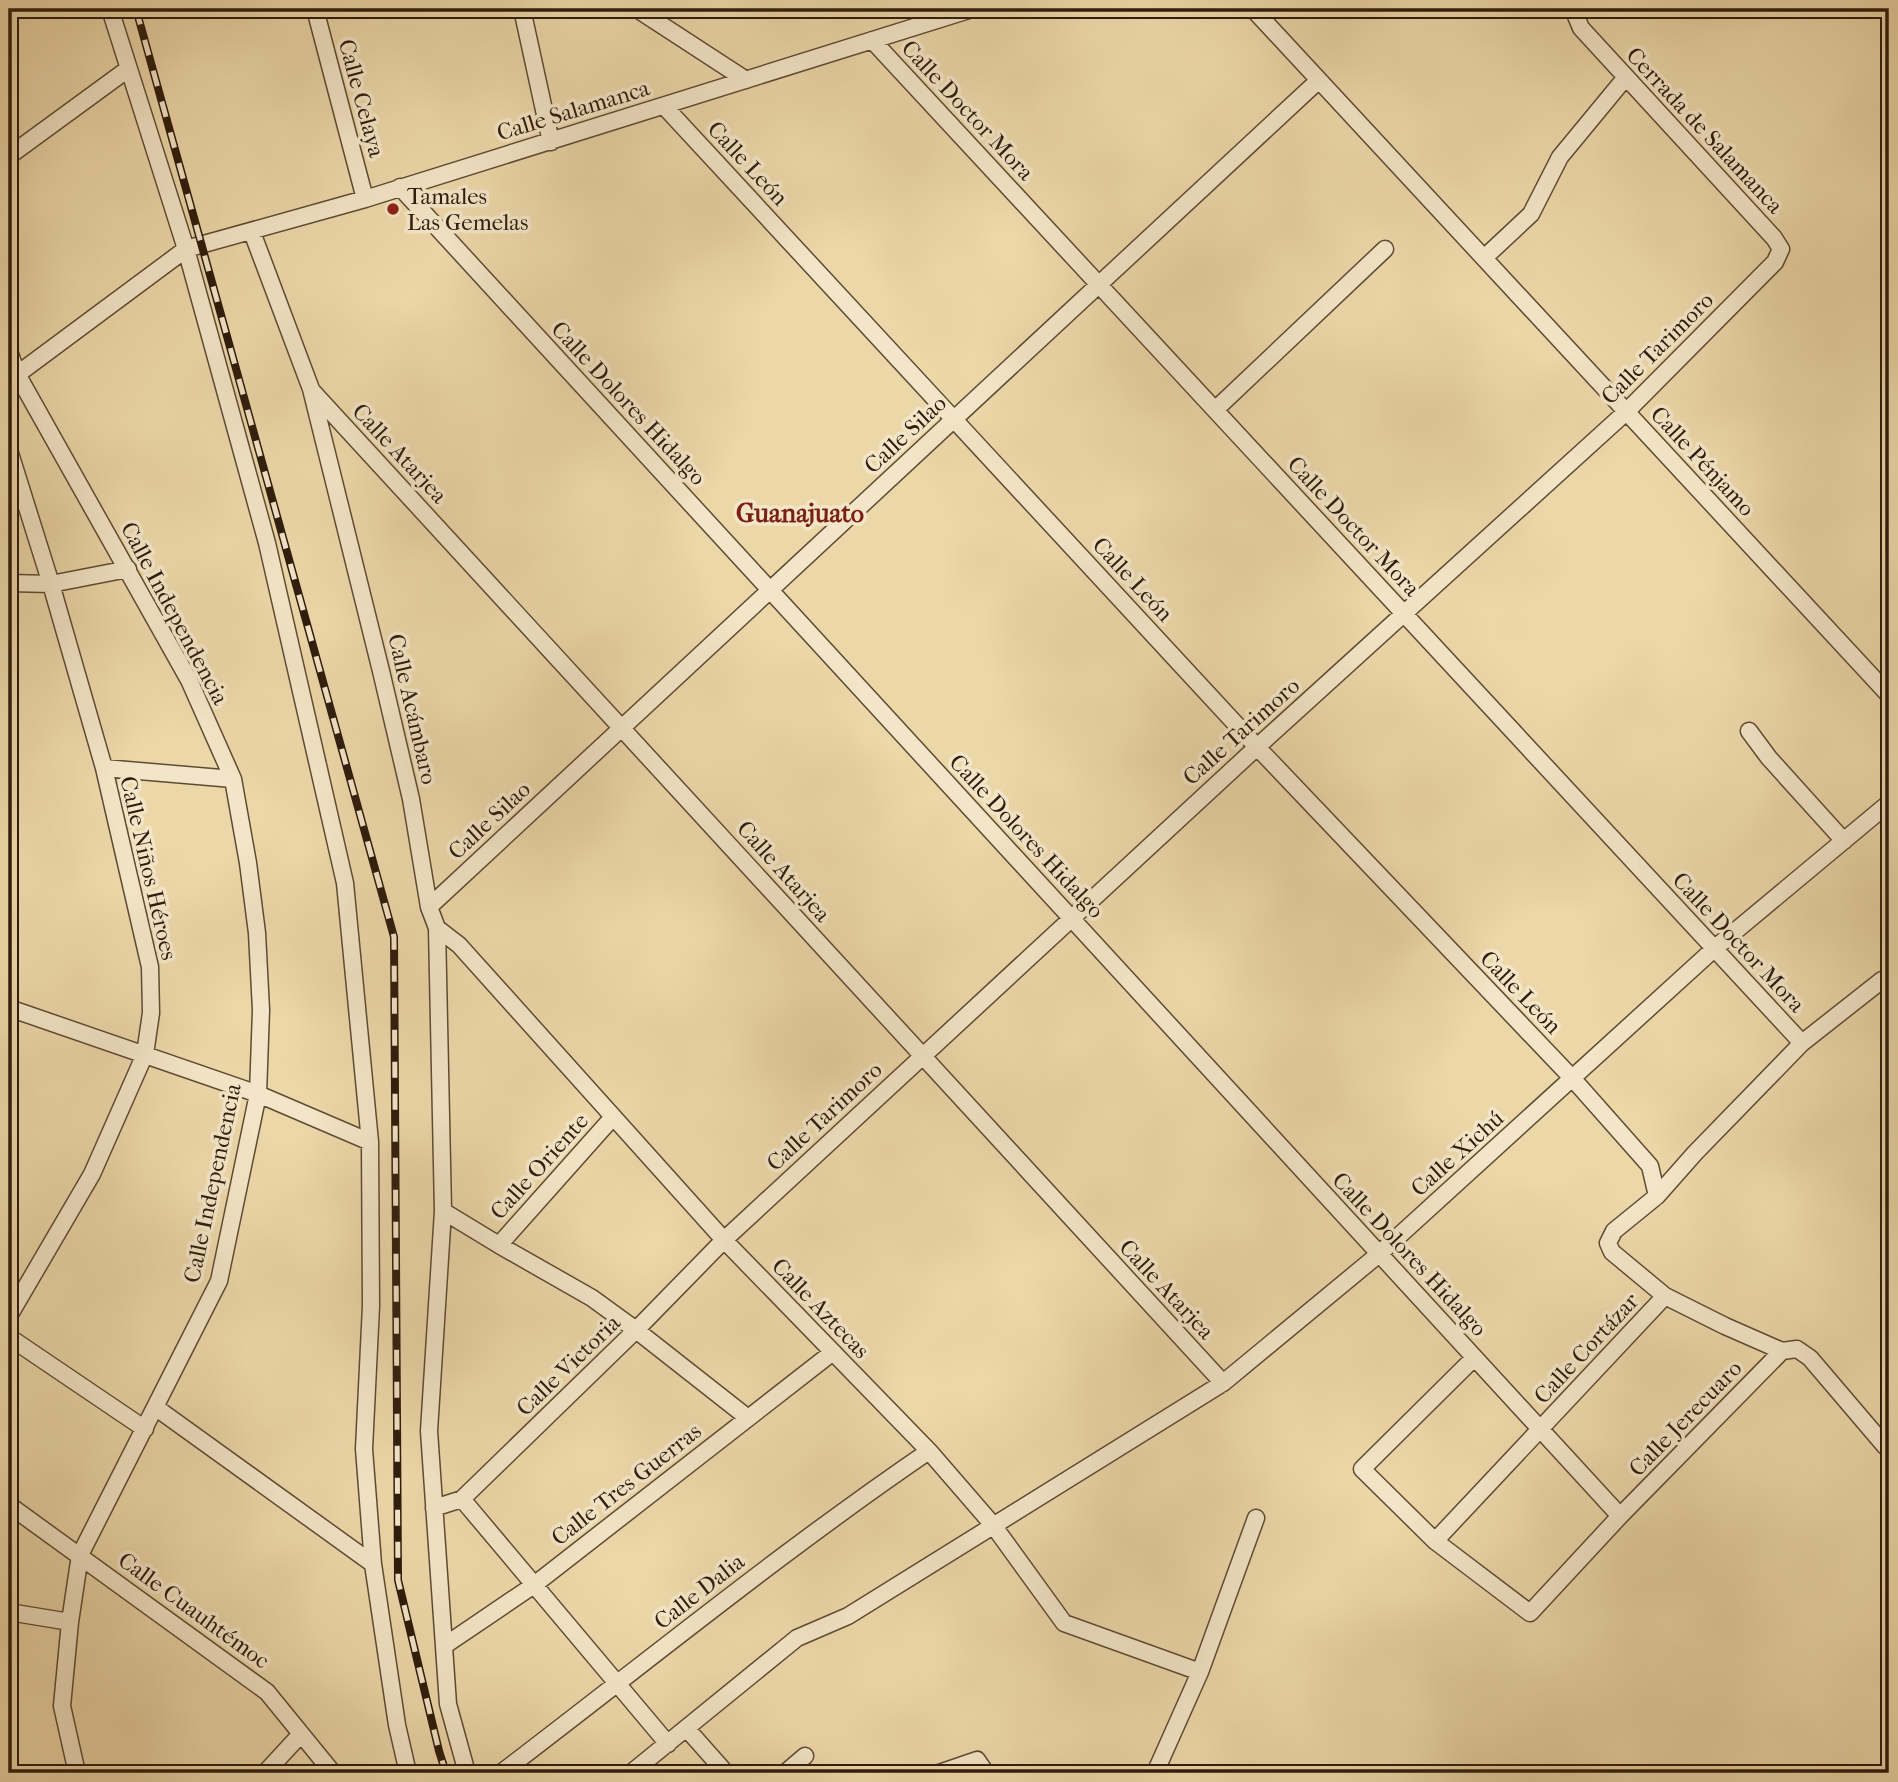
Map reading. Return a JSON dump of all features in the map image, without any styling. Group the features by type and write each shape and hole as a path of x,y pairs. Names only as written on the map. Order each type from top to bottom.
{"street":[{"path":"110,9 186,249 267,543 345,883 370,1142 372,1306 363,1449 373,1564 397,1726 408,1773"},
{"name":"Calle Celaya","path":"315,9 365,199"},
{"path":"523,9 551,142"},
{"path":"637,9 746,80"},
{"path":"922,9 937,19"},
{"name":"Calle Salamanca","path":"186,249 365,199 971,9"},
{"name":"Calle Pénjamo","path":"1253,9 1889,695"},
{"name":"Cerrada de Salamanca","path":"1573,9 1580,28 1774,238 1781,249"},
{"name":"Calle Doctor Mora","path":"872,40 1802,1043"},
{"path":"9,156 128,69"},
{"path":"1484,258 1531,214 1560,157 1626,78"},
{"name":"Calle Silao","path":"429,907 1318,80"},
{"name":"Calle León","path":"664,106 1257,747 1573,1079 1650,1166 1657,1196"},
{"name":"Calle Dolores Hidalgo","path":"400,187 1620,1516"},
{"name":"Calle Acámbaro","path":"252,232 311,389 408,786 429,907 437,928 443,1211 429,1431 448,1704 467,1773"},
{"path":"13,377 186,249"},
{"path":"1216,409 1385,249"},
{"name":"Calle Tarimoro","path":"723,1240 1257,747 1626,412 1774,262 1781,249"},
{"name":"Calle Independencia","path":"9,351 13,377 128,569 189,680 233,779 257,933 261,1010 258,1094 219,1281 80,1555 62,1706 77,1773"},
{"name":"Calle Atarjea","path":"311,389 1223,1383"},
{"name":"Calle Niños Héroes","path":"9,450 51,584 103,768 150,967 151,1013 145,1054 92,1174 9,1316"},
{"path":"9,583 51,584 128,569"},
{"path":"1749,731 1769,758 1844,841"},
{"path":"103,768 233,779"},
{"name":"Calle Xichú","path":"631,1773 797,1638 848,1616 1223,1383 1380,1254 1715,948 1844,841 1885,814"},
{"name":"Calle Aztecas","path":"437,928 458,945 723,1240 929,1451 993,1525 1064,1623 1200,1672"},
{"path":"1889,980 1882,980 1802,1043 1657,1196 1614,1231 1608,1242 1612,1252 1665,1296 1782,1351 1797,1349 1810,1357 1889,1449"},
{"path":"9,1008 258,1094 370,1142"},
{"name":"Calle Oriente","path":"499,1245 613,1117"},
{"path":"443,1211 592,1298 748,1418"},
{"name":"Calle Victoria","path":"434,1508 462,1499 636,1330 723,1240"},
{"name":"Calle Cortázar","path":"1435,1541 1665,1296"},
{"path":"9,1337 145,1429"},
{"name":"Calle Jerecuaro","path":"1435,1541 1530,1613 1620,1516 1782,1351"},
{"name":"Calle Tres Guerras","path":"444,1646 534,1584 833,1352"},
{"path":"1435,1541 1362,1469 1474,1357"},
{"path":"155,1407 373,1564"},
{"name":"Calle Dalia","path":"501,1773 762,1570 848,1506 929,1451"},
{"path":"462,1499 668,1744"},
{"name":"Calle Cuauhtémoc","path":"9,1505 267,1692 333,1773"},
{"path":"1155,1773 1200,1672 1256,1518"},
{"path":"9,1612 70,1622"},
{"path":"687,1729 726,1773"},
{"path":"265,1773 301,1734"},
{"path":"785,1773 805,1756"},
{"path":"939,1773 977,1760 986,1773"}],"railway":[{"path":"136,9 394,937 398,1580 446,1773"}],"place":[{"name":"Tamales Las Gemelas","path":"393,209"}],"district":[{"name":"Guanajuato","path":"800,513"}]}
